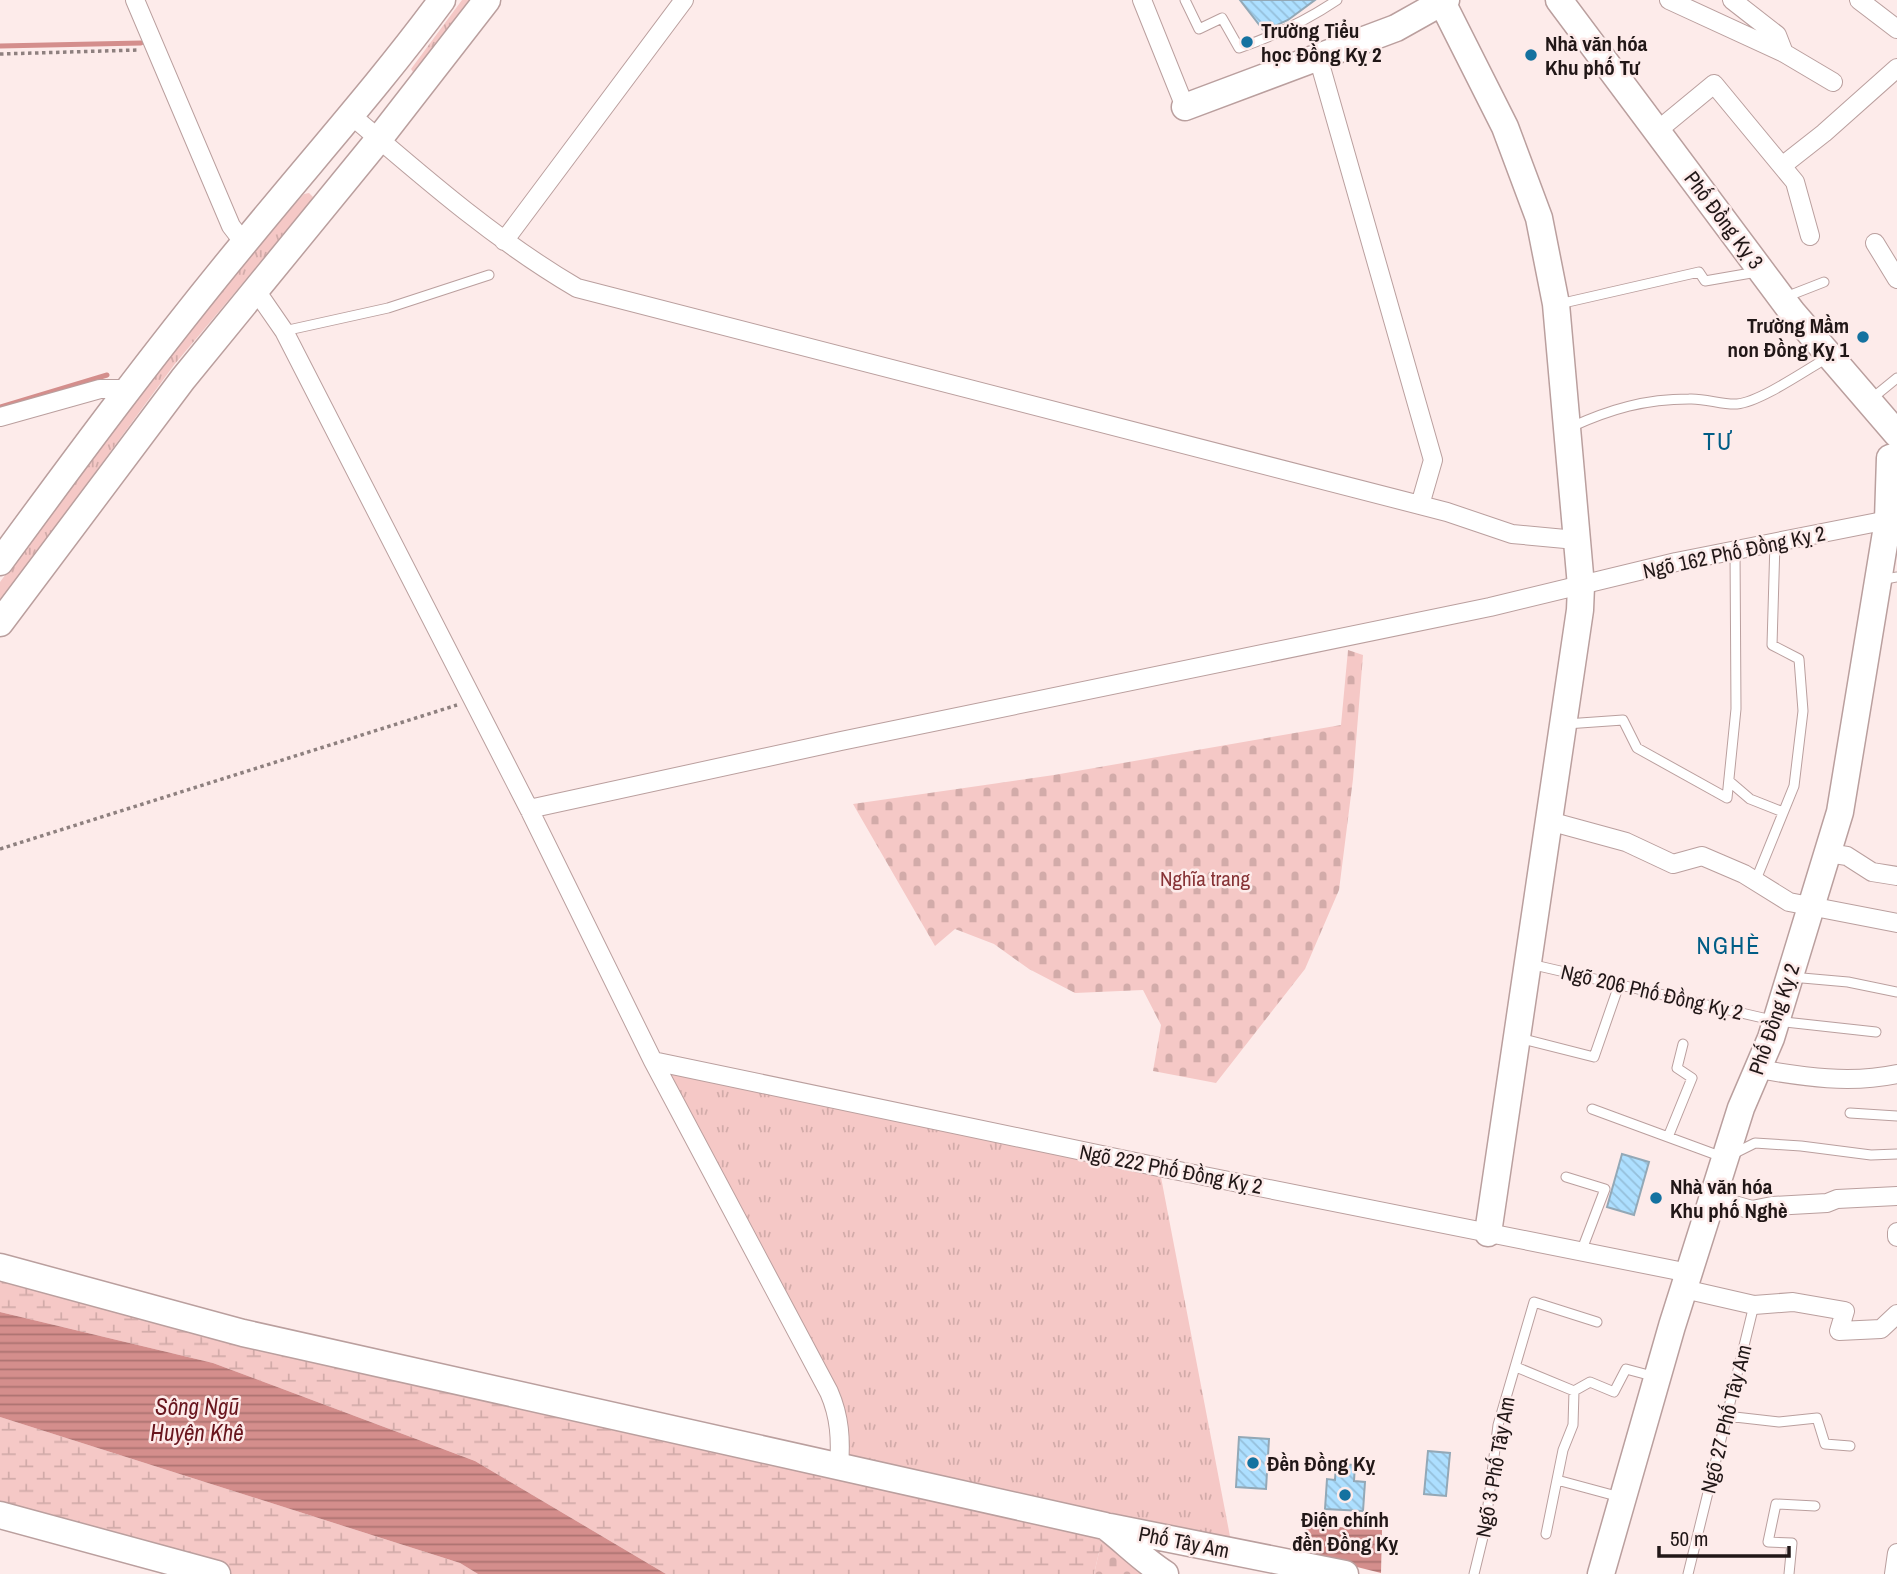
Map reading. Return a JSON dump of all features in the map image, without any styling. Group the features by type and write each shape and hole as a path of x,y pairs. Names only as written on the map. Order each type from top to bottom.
{"street":[{"path":"135,0 231,226 244,243"},
{"path":"0,562 127,389 244,243 352,116 442,0"},
{"path":"0,623 183,379 379,139 487,0"},
{"path":"504,241 684,0"},
{"path":"1142,0 1185,107 1396,28 1431,7 1504,127 1539,218 1556,304 1581,586 1580,610 1488,1234"},
{"name":"Phố Đồng Kỵ 3","path":"1559,0 1782,299 1897,434"},
{"path":"1668,0 1784,52 1833,82"},
{"path":"1732,0 1777,35 1784,52"},
{"path":"1859,0 1897,29"},
{"path":"1318,57 1433,460 1420,505"},
{"path":"1782,166 1896,71"},
{"path":"1657,131 1714,85 1795,182 1810,236"},
{"path":"352,116 504,241 577,288 1420,505 1512,534 1576,540"},
{"path":"1875,243 1897,279"},
{"path":"256,289 284,331 529,809 653,1061 834,1404 841,1440 839,1467"},
{"path":"0,417 100,389 127,389"},
{"name":"Phố Đồng Kỵ 2","path":"1601,1574 1725,1158 1741,1108 1776,1021 1840,812 1888,579 1890,458 1897,456"},
{"name":"Ngõ 162 Phố Đồng Kỵ 2","path":"529,809 841,741 1490,607 1676,562 1775,542 1890,528"},
{"path":"1549,821 1626,842 1673,864 1702,856 1789,902 1897,923"},
{"path":"1828,853 1847,856 1872,872 1897,877"},
{"name":"Ngõ 222 Phố Đồng Kỵ 2","path":"653,1061 1145,1165 1581,1252 1687,1281 1754,1305 1793,1302 1845,1311 1839,1331 1881,1329 1897,1314"},
{"path":"1758,1069 1818,1079 1875,1079 1897,1074"},
{"path":"1713,1199 1752,1210 1772,1206 1827,1203 1837,1199 1897,1196"},
{"name":"Phố Tây Am","path":"0,1267 243,1333 1105,1526 1345,1574"},
{"path":"0,1515 217,1574"},
{"path":"1105,1526 1146,1562 1165,1574"},
{"path":"1894,1574 1897,1553"}],"lane":[{"path":"1185,0 1199,29 1222,18 1239,48 1312,16 1337,0"},
{"path":"1556,304 1699,272 1705,281 1762,271"},
{"path":"284,331 388,308 489,275"},
{"path":"1782,299 1824,282"},
{"path":"1566,429 1612,409 1653,400 1692,398 1737,404 1756,398 1829,356"},
{"path":"1868,401 1897,377"},
{"path":"1755,882 1794,786 1803,711 1799,659 1772,645 1775,542"},
{"path":"1563,724 1623,720 1637,748 1727,798 1736,709 1735,550"},
{"path":"1729,781 1750,799 1783,813"},
{"name":"Ngõ 206 Phố Đồng Kỵ 2","path":"1528,964 1776,1021 1876,1032"},
{"path":"1790,977 1848,982 1897,992"},
{"path":"1517,1038 1594,1057 1619,985"},
{"path":"1668,1137 1692,1077 1677,1068 1683,1044"},
{"path":"1592,1109 1725,1158 1755,1143 1871,1155 1897,1154"},
{"path":"1850,1113 1897,1116"},
{"path":"1566,1177 1605,1189 1581,1252"},
{"name":"Ngõ 3 Phố Tây Am","path":"1474,1574 1485,1529 1498,1426 1535,1302 1597,1322"},
{"name":"Ngõ 27 Phố Tây Am","path":"1688,1574 1754,1305"},
{"path":"1516,1367 1574,1391"},
{"path":"1574,1391 1590,1382 1614,1392 1626,1369 1658,1377"},
{"path":"1546,1534 1563,1450 1573,1425 1574,1391"},
{"path":"1726,1416 1779,1422 1817,1418 1825,1444 1850,1446"},
{"path":"1557,1480 1623,1498"},
{"path":"1789,1574 1792,1543 1768,1542 1776,1504 1815,1506"}],"path":[{"path":"0,54 157,50"},
{"path":"0,849 473,700"}],"green space":[{"path":"462,0 476,0 415,75 411,69"},
{"path":"309,193 313,197 311,202 174,365 0,602 0,582 154,375 292,207 304,194"},
{"name":"Nghĩa trang","path":"1348,650 1363,655 1353,779 1339,890 1305,969 1216,1083 1153,1071 1161,1025 1143,990 1075,993 1029,969 994,944 955,929 935,946 853,804 1054,775 1341,725"},
{"path":"653,1061 1159,1167 1233,1552 839,1467 839,1425"},
{"path":"0,1267 1105,1526 1094,1574 666,1574 475,1461 213,1363 0,1312"},
{"path":"0,1417 460,1563 478,1574 217,1574 0,1515"},
{"path":"1105,1526 1165,1574 1094,1574"}],"water":[{"name":"Sông Ngũ Huyện Khê","path":"0,1312 213,1363 475,1461 666,1574 478,1574 460,1563 0,1417"},
{"path":"1306,1525 1382,1530 1381,1573 1305,1554"}],"building":[{"path":"1240,0 1315,0 1288,20 1264,31"},
{"path":"1622,1154 1649,1162 1634,1215 1607,1207"},
{"name":"Đền Đồng Kỵ","path":"1239,1437 1269,1439 1266,1489 1236,1487"},
{"name":"Đền Đồng Kỵ","path":"1428,1451 1450,1453 1446,1496 1424,1494"},
{"name":"Điện chính đền Đồng Kỵ","path":"1336,1464 1355,1465 1354,1481 1365,1482 1363,1511 1325,1509 1327,1479 1335,1480"}],"waterway":[{"path":"0,46 141,43"},
{"path":"0,407 107,375"}],"place":[{"name":"Trường Tiểu học Đồng Kỵ 2","path":"1247,42"},
{"name":"Nhà văn hóa Khu phố Tư","path":"1531,55"},
{"name":"Trường Mầm non Đồng Kỵ 1","path":"1863,337"},
{"name":"Nhà văn hóa Khu phố Nghè","path":"1656,1198"},
{"name":"Đền Đồng Kỵ","path":"1253,1463"},
{"name":"Điện chính đền Đồng Kỵ","path":"1345,1495"}],"district":[{"name":"TƯ","path":"1718,441"},
{"name":"NGHÈ","path":"1729,945"}]}
